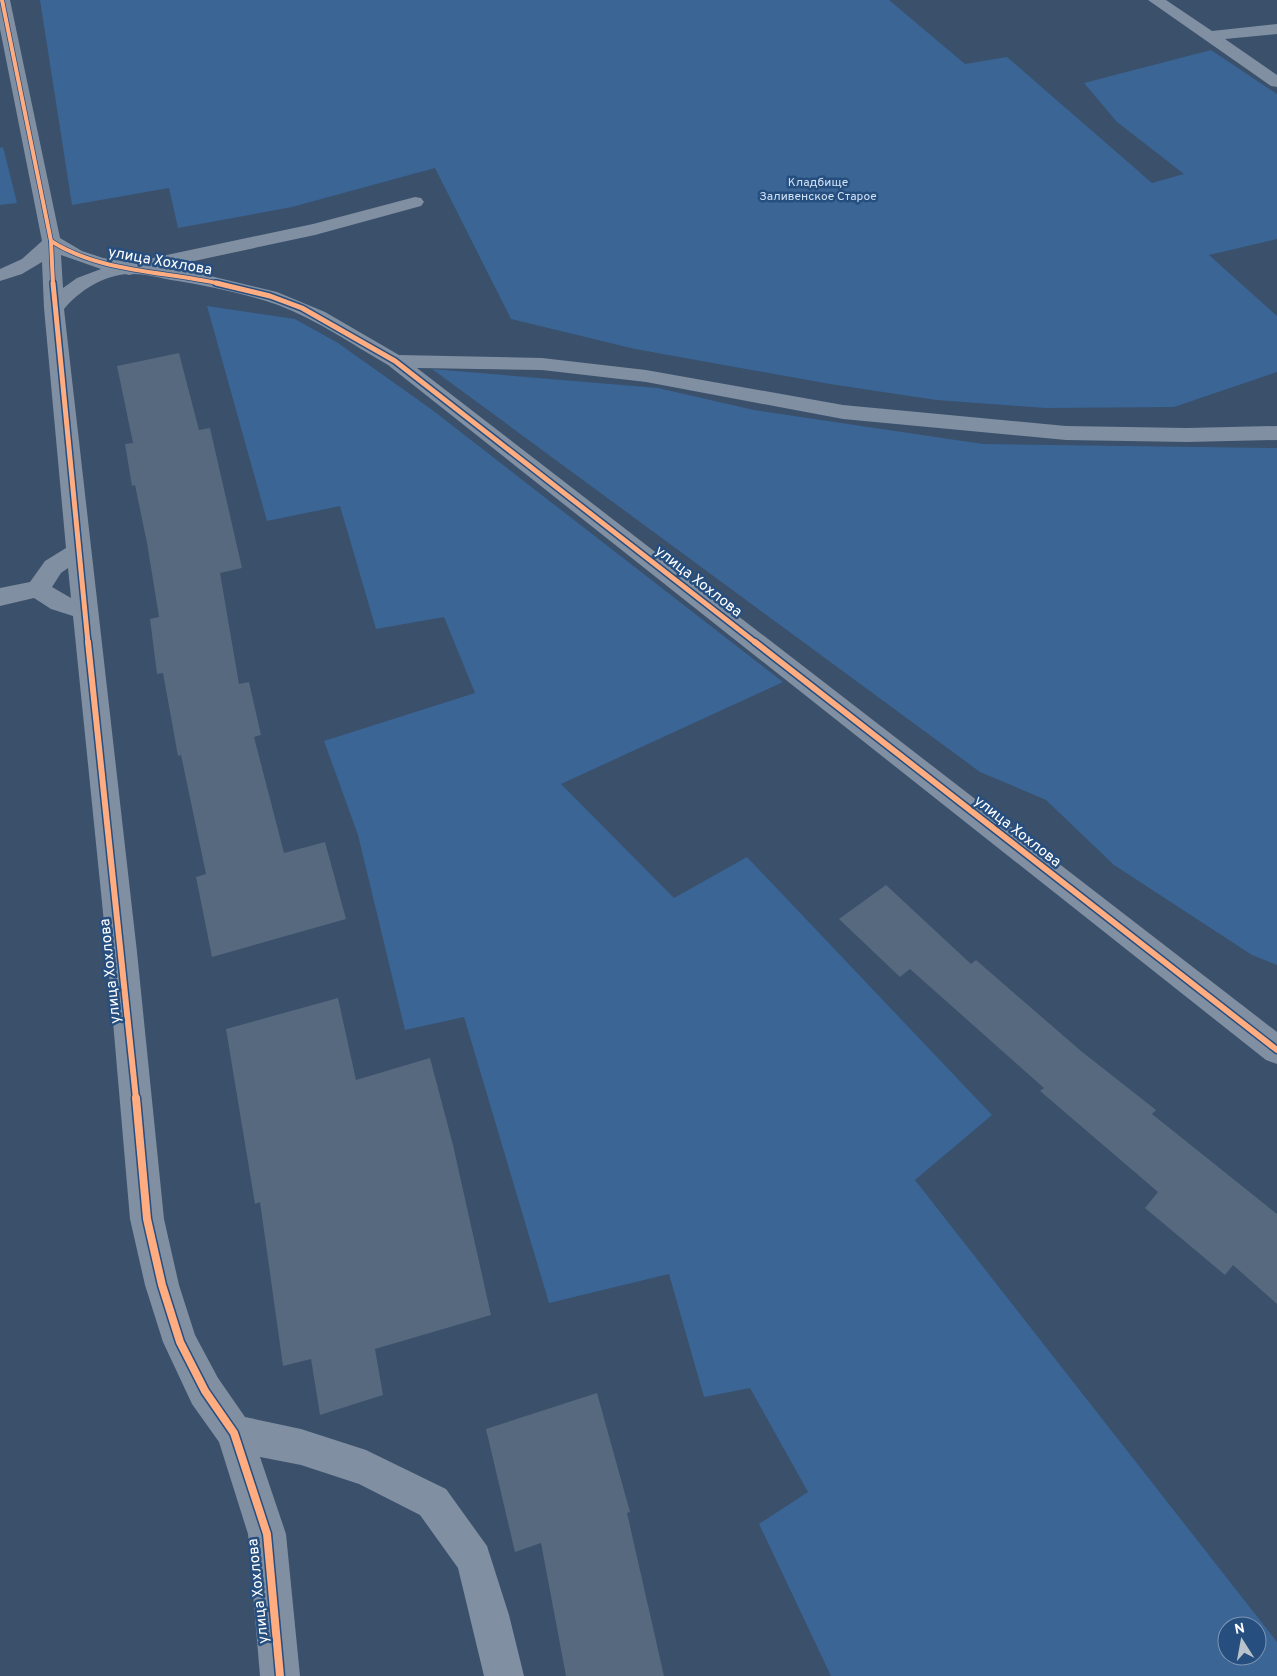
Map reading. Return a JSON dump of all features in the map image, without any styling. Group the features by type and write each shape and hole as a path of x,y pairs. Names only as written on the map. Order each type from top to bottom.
{"street":[{"name":"улица Хохлова","path":"2,0 50,242 54,305 78,551 122,952 148,1219 162,1284 180,1342 205,1392 234,1433 267,1534 280,1676"},
{"path":"1156,0 1277,82"},
{"path":"1211,36 1277,28"},
{"path":"0,276 28,282 37,287 54,305 76,286 104,272 129,269 315,229 415,202"},
{"name":"улица Хохлова","path":"50,242 67,253 89,262 165,273 272,297 339,326 395,361 1277,1050"},
{"path":"0,276 29,264 43,254 50,242"},
{"path":"395,361 542,364 646,376 843,412 1066,433 1187,435 1277,432"},
{"path":"0,597 38,589 54,567 78,551"},
{"path":"38,589 48,598 60,604 85,609"},
{"path":"234,1433 301,1447 366,1468 433,1502 474,1559 490,1615 504,1676"}],"green space":[{"name":"Кладбище Заливенское Старое","path":"40,0 889,0 965,64 1007,57 1152,183 1184,174 1117,122 1084,83 1211,50 1277,94 1277,239 1209,255 1277,316 1277,372 1174,407 1045,408 936,400 830,384 635,349 511,319 435,168 292,207 178,228 169,188 72,205"},
{"path":"3,147 17,203 0,205 0,148"},
{"path":"207,306 295,319 338,343 431,409 783,682 561,784 674,898 747,857 992,1115 915,1180 1257,1616 1217,1616 1217,1666 1267,1666 1267,1629 1277,1642 1277,1676 831,1676 759,1524 808,1492 750,1388 704,1397 669,1274 549,1303 464,1017 405,1030 358,835 324,741 475,693 444,617 376,629 340,506 267,521"},
{"path":"432,369 658,388 754,410 983,444 1277,448 1277,965 1252,955 1114,865 1046,800 980,772"}],"building":[{"path":"179,353 199,430 210,428 242,568 220,573 239,684 249,682 261,735 254,737 284,853 325,842 346,919 212,957 196,877 206,874 181,755 178,756 163,673 157,674 150,619 159,617 147,543 135,485 132,486 125,444 133,443 117,366"},
{"path":"886,885 971,964 976,960 1081,1051 1156,1110 1152,1114 1277,1214 1277,1304 1233,1265 1225,1275 1145,1208 1158,1192 1040,1091 1044,1088 910,969 900,977 839,919"},
{"path":"338,998 356,1080 430,1058 453,1145 491,1315 375,1349 383,1395 320,1415 311,1359 283,1366 260,1202 255,1204 226,1029"},
{"path":"597,1393 630,1512 627,1513 664,1676 566,1676 541,1543 515,1552 486,1429"}],"cycle path":[{"path":"2,0 51,241 54,308 78,551 122,952 147,1219 162,1285 180,1342 205,1391 234,1433 267,1534 280,1676"},
{"path":"51,241 75,255 101,263 184,276 270,296 302,308 395,361 1277,1050"}]}
